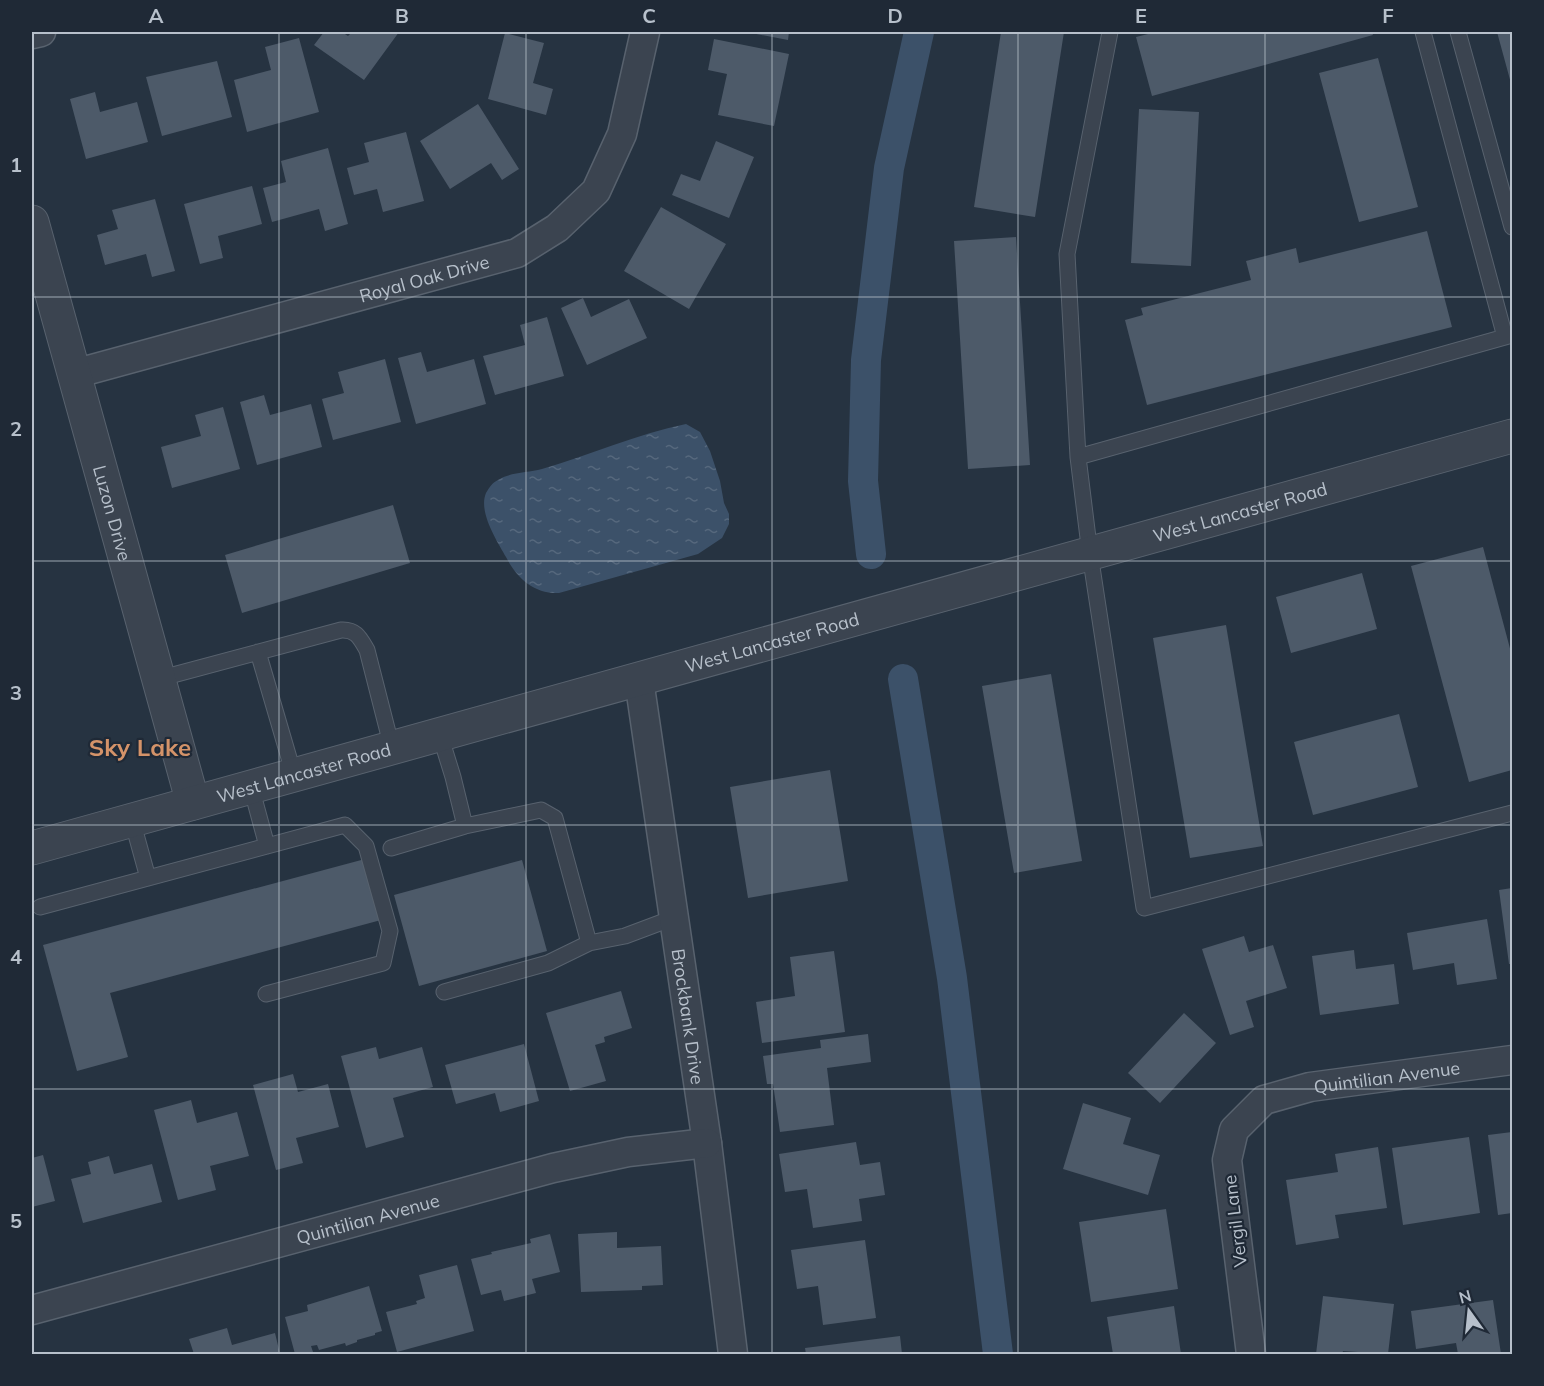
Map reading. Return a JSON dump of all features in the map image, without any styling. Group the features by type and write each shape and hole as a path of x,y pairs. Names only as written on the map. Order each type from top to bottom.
{"street":[{"path":"32,34 41,32"},
{"name":"Royal Oak Drive","path":"74,374 517,253 557,228 596,191 622,134 645,32"},
{"name":"Luzon Drive","path":"32,222 193,803"},
{"name":"West Lancaster Road","path":"32,848 1512,436"},
{"name":"Brockbank Drive","path":"639,680 706,1143 733,1354"},
{"name":"Quintilian Avenue","path":"1264,1100 1310,1087 1512,1060"},
{"name":"Vergil Lane","path":"1251,1354 1227,1160 1234,1130 1264,1100"},
{"name":"Quintilian Avenue","path":"32,1310 553,1168 627,1152 706,1143"}],"lane":[{"path":"1110,32 1067,254 1078,457 1090,554 1144,908 1512,813"},
{"path":"1078,457 1509,336 1423,32"},
{"path":"1458,32 1512,227"},
{"path":"158,679 349,629 359,636 367,650 392,748"},
{"path":"258,652 294,775"},
{"path":"440,735 465,826"},
{"path":"251,787 267,846"},
{"path":"391,848 465,826 541,810 555,818 589,943"},
{"path":"132,820 148,878"},
{"path":"40,907 345,825 366,846 390,931 382,963 266,994"},
{"path":"444,993 548,963 589,943 625,936 674,918"}],"water":[{"path":"686,424 700,432 710,451 720,481 724,503 729,514 729,524 722,538 698,554 559,593 534,588 515,572 486,517 484,501 492,484 508,475 542,469 650,433"}],"building":[{"path":"324,32 342,32 348,36 352,32 399,32 364,80 314,45"},
{"path":"746,32 789,32 788,40"},
{"path":"1001,32 1064,32 1035,217 974,207"},
{"path":"1156,32 1372,32 1373,35 1152,96 1136,37"},
{"path":"1497,32 1512,32 1512,87"},
{"path":"505,33 544,43 533,83 553,89 546,115 488,99"},
{"path":"299,38 319,112 247,132 234,80 271,70 265,47"},
{"path":"714,39 789,54 774,126 718,115 727,74 708,70"},
{"path":"1378,58 1418,207 1359,222 1319,73"},
{"path":"217,61 232,117 162,136 146,77"},
{"path":"95,92 100,112 137,102 148,142 86,159 70,99"},
{"path":"478,104 519,169 502,180 491,163 450,189 420,141"},
{"path":"1139,109 1199,112 1191,266 1131,263"},
{"path":"406,132 424,201 383,212 377,189 354,195 347,168 369,162 364,143"},
{"path":"716,141 754,157 729,218 672,195 681,174 700,181"},
{"path":"328,148 348,224 325,231 319,209 272,222 263,188 286,182 281,161"},
{"path":"252,186 262,224 218,236 223,258 200,264 184,204"},
{"path":"155,199 175,271 152,277 146,254 105,265 97,235 118,229 112,210"},
{"path":"661,207 726,244 689,309 624,271"},
{"path":"1427,231 1452,327 1147,405 1125,320 1143,315 1141,308 1251,280 1246,261 1296,248 1299,263"},
{"path":"1016,237 1030,465 968,469 954,241"},
{"path":"583,298 591,317 629,299 647,338 587,365 561,308"},
{"path":"547,317 564,376 495,395 483,356 525,345 520,325"},
{"path":"421,352 427,372 474,359 486,404 416,424 398,358"},
{"path":"385,359 401,422 333,440 322,399 344,393 338,372"},
{"path":"264,395 270,415 311,404 322,447 257,465 240,402"},
{"path":"223,407 240,469 172,488 161,447 201,436 195,415"},
{"path":"393,505 410,563 242,613 225,555"},
{"path":"1483,547 1512,656 1512,770 1469,782 1411,566"},
{"path":"1362,573 1377,629 1291,653 1276,597"},
{"path":"1226,625 1263,846 1190,858 1153,638"},
{"path":"1051,674 1082,861 1014,873 982,686"},
{"path":"1399,714 1418,787 1313,815 1294,742"},
{"path":"830,770 848,881 748,898 730,787"},
{"path":"365,859 381,920 110,993 128,1057 77,1071 43,945"},
{"path":"522,860 547,951 419,986 394,895"},
{"path":"1512,888 1512,964 1509,964 1499,890"},
{"path":"1487,919 1497,979 1457,985 1454,963 1413,970 1407,933"},
{"path":"1244,936 1249,952 1273,945 1287,988 1246,1001 1254,1027 1230,1035 1202,949"},
{"path":"1354,950 1356,969 1394,964 1399,1004 1320,1015 1312,956"},
{"path":"834,951 845,1032 762,1043 756,1002 795,996 790,957"},
{"path":"621,991 632,1028 604,1037 605,1042 595,1045 606,1081 570,1091 546,1013"},
{"path":"1184,1013 1216,1043 1160,1103 1128,1073"},
{"path":"868,1034 871,1062 827,1068 834,1125 780,1132 773,1084 767,1084 763,1056 821,1048 820,1040"},
{"path":"524,1044 539,1101 500,1112 495,1093 456,1104 445,1065"},
{"path":"376,1047 379,1059 422,1047 433,1087 393,1098 404,1137 366,1148 341,1056"},
{"path":"293,1074 298,1092 328,1084 339,1127 296,1138 303,1163 276,1170 253,1085"},
{"path":"191,1100 197,1123 237,1112 249,1156 210,1166 216,1190 178,1200 154,1110"},
{"path":"1083,1103 1131,1118 1123,1144 1160,1155 1148,1195 1063,1169"},
{"path":"1512,1132 1512,1213 1498,1215 1488,1135"},
{"path":"1469,1137 1480,1213 1403,1225 1392,1148"},
{"path":"856,1142 860,1165 880,1162 885,1195 859,1199 862,1221 813,1228 807,1189 785,1192 779,1154"},
{"path":"1378,1147 1387,1208 1335,1215 1339,1238 1296,1245 1286,1180 1338,1172 1335,1154"},
{"path":"43,1155 55,1201 32,1207 32,1158"},
{"path":"109,1156 114,1174 152,1164 162,1202 83,1223 71,1179 91,1174 88,1162"},
{"path":"1166,1209 1178,1289 1091,1302 1079,1222"},
{"path":"617,1232 617,1248 661,1246 663,1285 642,1286 642,1290 581,1292 578,1234"},
{"path":"550,1234 560,1272 532,1279 536,1293 504,1301 501,1290 481,1295 471,1259 531,1243 530,1239"},
{"path":"865,1240 876,1318 823,1325 818,1286 797,1289 791,1250"},
{"path":"457,1265 474,1331 397,1352 386,1312 417,1304 416,1301 425,1298 419,1275"},
{"path":"369,1286 382,1331 346,1346 345,1343 319,1350 317,1345 311,1346 313,1352 295,1354 285,1317 308,1311 307,1305"},
{"path":"1323,1296 1394,1304 1388,1354 1343,1351 1342,1354 1316,1354"},
{"path":"1493,1300 1501,1354 1458,1354 1456,1343 1416,1349 1411,1311"},
{"path":"1174,1306 1181,1354 1113,1354 1107,1317"},
{"path":"227,1328 232,1345 275,1333 280,1354 194,1354 189,1339"},
{"path":"900,1336 902,1354 806,1354 805,1348"}],"waterway":[{"path":"871,554 863,481 866,360 889,168 919,32"},
{"path":"903,679 952,978 998,1354"}],"district":[{"name":"Sky Lake","path":"140,747"}]}
